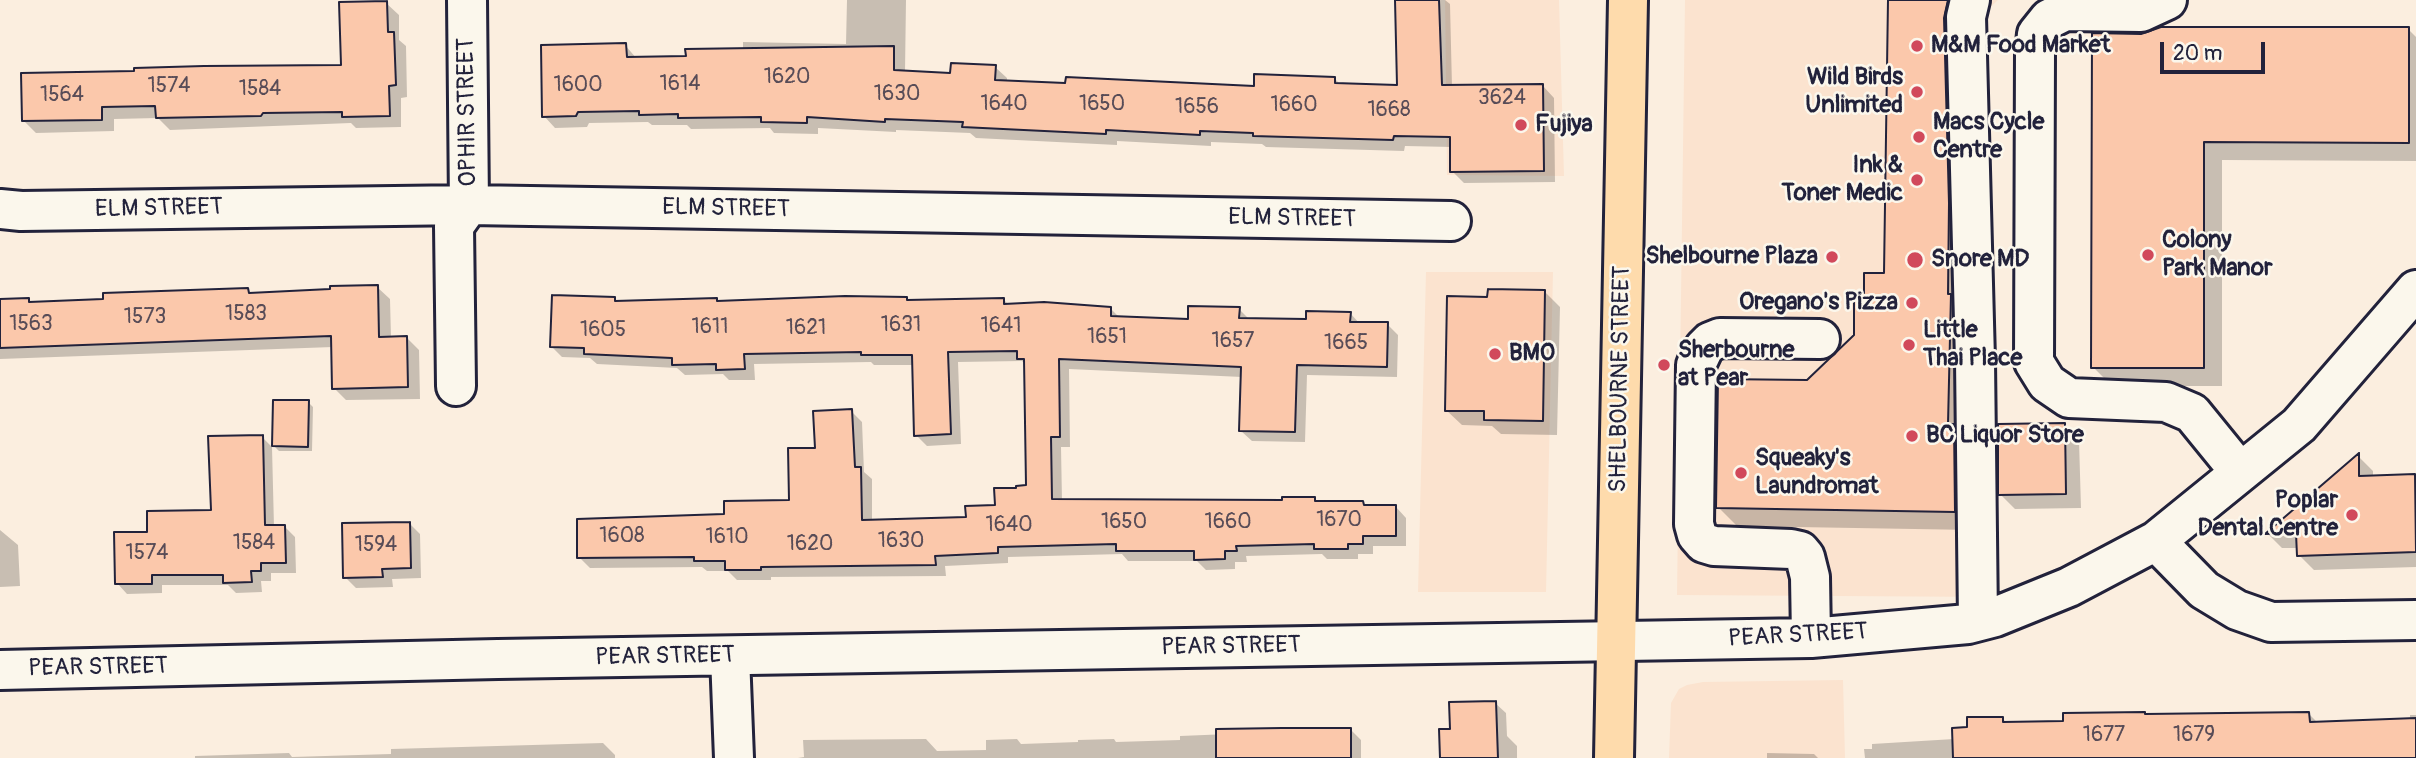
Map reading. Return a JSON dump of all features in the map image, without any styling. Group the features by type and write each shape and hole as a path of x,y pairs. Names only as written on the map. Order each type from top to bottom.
{"main road":[{"name":"SHELBOURNE STREET","path":"1614,758 1628,0"}],"street":[{"name":"OPHIR STREET","path":"456,386 454,226 469,205 467,0"},
{"path":"1970,0 1966,17 1975,360 1978,621"},
{"path":"2167,0 2141,12 2065,11 2049,19 2037,34 2034,362 2047,383 2069,398 2166,402 2192,413 2240,472"},
{"name":"ELM STREET","path":"0,209 21,211 469,205 1451,221"},
{"name":"PEAR STREET","path":"0,670 1811,638 1930,628 1978,621 1995,617 2069,587 2156,541 2299,425 2416,290"},
{"path":"1811,638 1810,577 1805,557 1800,551 1714,546 1704,543 1697,535 1694,524 1696,365 1698,357 1710,341 1731,337 1821,339"},
{"path":"2156,541 2204,590 2237,610 2271,622 2416,620"},
{"path":"730,656 734,758"}],"shaded area":[{"path":"1445,0 1559,0 1564,176 1447,175"},
{"name":"Shelbourne Plaza","path":"1685,0 1998,0 1980,17 1995,597 1677,595"},
{"path":"1426,272 1553,272 1546,592 1418,592"},
{"path":"1843,680 1845,758 1669,758 1671,703 1679,689 1687,685 1703,682"}],"building":[{"path":"1395,0 1439,0 1442,85 1543,84 1544,171 1450,172 1450,137 1394,136 1393,140 1253,136 1253,133 1200,131 1200,135 1106,130 1106,134 962,127 963,122 885,119 885,122 807,117 807,123 761,122 761,117 678,118 678,114 639,115 639,111 578,112 576,116 542,117 541,45 626,43 627,57 686,56 685,49 894,46 894,70 950,73 951,63 996,65 995,80 1065,83 1066,77 1254,86 1254,74 1335,77 1335,83 1397,85"},
{"path":"1888,0 1948,0 1944,18 1949,203 1948,294 1951,294 1948,424 1954,424 1955,512 1716,508 1718,379 1807,380 1854,335 1854,293 1864,293 1864,273 1884,273"},
{"path":"387,1 388,32 394,32 396,85 389,86 390,116 342,117 342,112 156,118 155,106 102,107 102,120 22,121 21,73 134,71 134,68 204,66 341,65 339,2"},
{"name":"Colony Park Manor","path":"2161,27 2409,27 2409,143 2204,142 2204,368 2091,368 2092,33 2141,34"},
{"path":"378,285 379,337 407,336 408,387 332,389 331,336 0,348 0,299 29,298 29,302 103,299 103,293 248,288 249,293"},
{"name":"BMO","path":"1488,289 1545,290 1543,421 1484,420 1484,411 1445,411 1447,296 1487,297"},
{"path":"552,295 615,297 615,301 717,298 717,301 845,296 907,297 907,300 1004,298 1004,304 1044,302 1111,307 1111,316 1188,319 1188,306 1240,307 1239,318 1306,319 1306,311 1351,312 1350,322 1388,322 1387,367 1297,365 1295,432 1239,431 1241,367 1059,359 1060,437 1051,437 1052,499 1282,500 1282,497 1315,497 1315,501 1363,501 1364,505 1396,505 1396,536 1363,536 1363,544 1348,544 1348,549 1314,549 1314,544 1236,546 1237,551 1225,551 1225,559 1194,560 1194,551 1116,551 1116,544 998,547 998,553 935,556 936,565 761,567 761,570 725,570 725,561 694,561 694,557 577,558 577,519 724,514 724,501 789,500 788,448 815,448 813,411 852,409 855,467 861,467 862,520 966,517 965,506 995,505 994,488 1026,485 1024,359 1017,359 1017,351 948,352 951,434 914,436 912,355 861,355 861,352 744,354 745,369 716,370 716,364 672,365 672,358 584,354 584,348 550,347"},
{"path":"273,400 309,400 308,447 272,446"},
{"path":"2065,423 2066,494 1998,495 1998,424"},
{"path":"263,435 265,525 285,525 286,563 261,563 261,571 251,571 252,582 223,583 223,575 152,575 152,584 115,584 114,532 147,532 147,511 211,510 208,436"},
{"name":"Poplar Dental Centre","path":"2359,453 2359,476 2415,474 2416,552 2297,556 2296,533 2265,534"},
{"path":"410,522 411,568 382,569 383,577 343,578 342,523"},
{"path":"1496,701 1498,758 1440,758 1439,729 1450,729 1449,702"},
{"path":"2309,712 2310,722 2416,718 2416,758 1953,758 1952,728 1967,727 1967,717 2003,717 2003,722 2063,721 2063,713"},
{"path":"1351,728 1351,758 1216,758 1216,729"}],"place":[{"name":"M&M Food Market","path":"1917,46"},
{"name":"Wild Birds Unlimited","path":"1917,92"},
{"name":"Fujiya","path":"1521,125"},
{"name":"Macs Cycle Centre","path":"1919,137"},
{"name":"Ink & Toner Medic","path":"1917,180"},
{"name":"Colony Park Manor","path":"2148,255"},
{"name":"Shelbourne Plaza","path":"1832,257"},
{"name":"Snore MD","path":"1915,260"},
{"name":"Oregano's Pizza","path":"1912,303"},
{"name":"Little Thai Place","path":"1909,345"},
{"name":"BMO","path":"1495,354"},
{"name":"Sherbourne at Pear","path":"1664,365"},
{"name":"BC Liquor Store","path":"1912,436"},
{"name":"Squeaky's Laundromat","path":"1741,473"},
{"name":"Poplar Dental Centre","path":"2352,515"}]}
